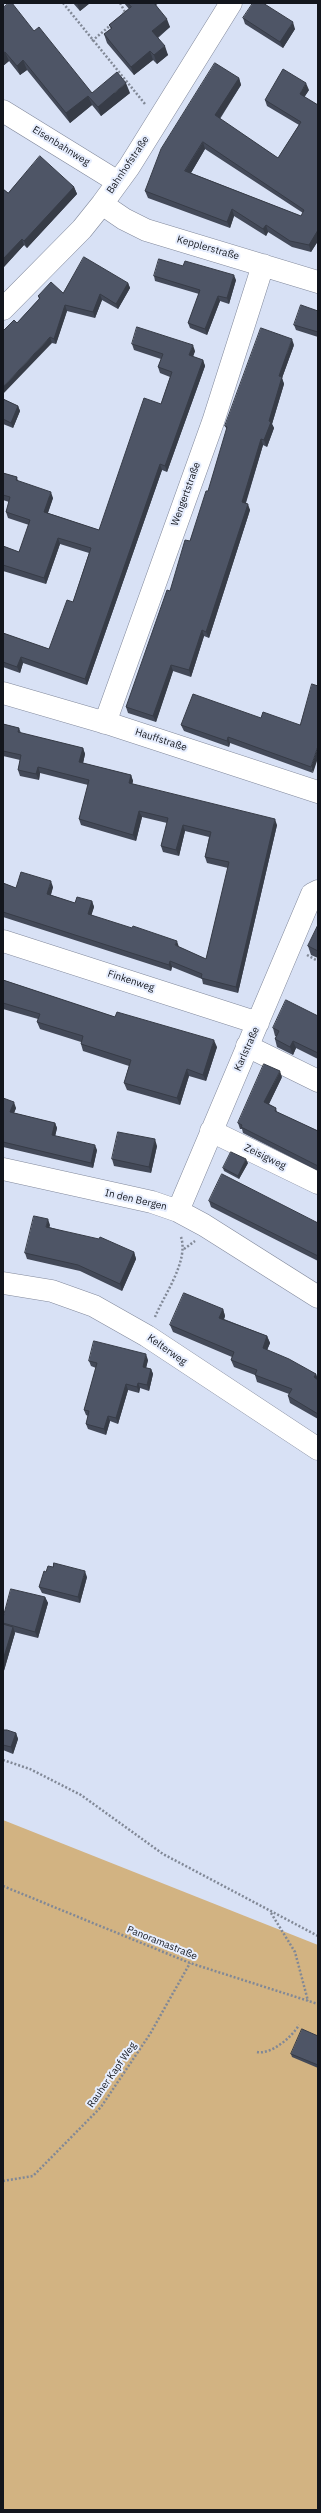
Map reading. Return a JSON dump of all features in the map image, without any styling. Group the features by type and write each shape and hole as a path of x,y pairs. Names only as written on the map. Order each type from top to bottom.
{"street":[{"name":"Bahnhofstraße","path":"3,309 82,229 102,204 158,120 231,3"},
{"name":"Eisenbahnweg","path":"3,111 118,182"},
{"name":"Kepplerstraße","path":"102,204 124,219 146,230 263,264 318,282"},
{"name":"Wengertstraße","path":"105,723 213,422 263,264"},
{"name":"Hauffstraße","path":"3,692 105,723 318,792"},
{"name":"Karlstraße","path":"178,1211 312,894 318,891"},
{"name":"Finkenweg","path":"3,941 258,1023"},
{"path":"248,1046 318,1081"},
{"name":"Zeisigweg","path":"211,1131 318,1183"},
{"name":"In den Bergen","path":"3,1169 152,1202 178,1211 318,1297"},
{"name":"Kelterweg","path":"3,1282 52,1291 94,1306 147,1336 318,1449"}],"path":[{"path":"63,3 92,41 158,120"},
{"path":"120,3 126,12 120,17"},
{"path":"92,41 114,22"},
{"path":"147,1336 163,1296 177,1272 184,1248 182,1237 175,1234"},
{"path":"3,1760 30,1769 81,1795 162,1854 318,1936"},
{"name":"Panoramastraße","path":"3,1886 190,1964 318,2004"},
{"path":"271,1912 295,1952 308,2001"},
{"name":"Rauher Kapf Weg","path":"3,2181 33,2176 101,2107 150,2034 190,1964"},
{"path":"257,2052 264,2053 272,2049 296,2031 299,2025"}],"shaded area":[{"path":"3,1820 318,1945 318,2510 3,2510"}],"building":[{"path":"9,3 12,3 34,31 39,27 92,93 117,72 126,83 98,107 88,96 66,113 23,60 17,66 5,52 3,53 3,8"},
{"path":"128,3 154,3 167,19 152,31 165,46 154,55 150,51 131,67 104,34 112,28 109,25 131,7"},
{"path":"253,3 263,3 293,22 280,42 243,18"},
{"path":"215,63 239,78 215,115 278,158 301,122 265,100 283,69 306,83 300,94 318,105 318,230 309,245 290,241 266,225 263,229 232,209 227,222 145,191 161,149","holes":["203,142 304,210 301,216 185,171"]},
{"path":"40,156 74,187 24,241 22,239 3,259 3,189 8,193"},
{"path":"84,257 128,283 116,304 100,294 93,312 65,305 54,339 50,337 3,387 3,331 14,320 17,323 40,298 38,296 51,282 63,293"},
{"path":"159,259 183,266 185,261 234,275 227,298 218,296 205,329 188,323 200,290 154,276"},
{"path":"301,305 318,311 318,332 294,325"},
{"path":"137,327 193,345 189,355 203,360 165,466 160,464 85,679 21,657 17,667 3,662 3,633 49,649 67,600 73,602 91,548 58,538 44,578 3,565 3,546 19,552 30,520 6,512 10,497 3,495 3,473 17,477 16,480 51,492 44,512 99,530 144,398 161,404 172,372 158,367 163,354 132,344"},
{"path":"261,328 292,339 279,376 282,377 269,421 271,422 264,440 261,439 242,502 248,504 206,632 202,630 189,670 171,665 153,716 126,707 167,590 170,591 185,540 190,541 206,491 208,491 227,427 225,426"},
{"path":"3,399 18,406 11,423 3,419"},
{"path":"312,684 318,686 318,746 311,767 228,737 227,741 181,725 193,694 261,718 263,712 300,725"},
{"path":"3,724 19,728 18,732 83,748 79,762 131,775 129,783 275,819 236,987 201,978 202,974 170,961 169,965 3,912 3,883 16,888 21,872 51,881 47,894 75,903 77,897 92,901 88,914 132,928 133,926 177,941 175,945 206,959 229,862 205,857 211,832 183,825 176,850 161,846 168,818 139,811 133,835 79,819 89,780 38,767 36,774 18,770 21,755 3,751"},
{"path":"318,925 318,951 308,946"},
{"path":"3,980 115,1017 117,1012 214,1040 203,1075 187,1069 177,1098 124,1083 131,1060 81,1044 83,1036 37,1022 40,1014 3,1003"},
{"path":"286,1000 318,1016 318,1053 293,1041 290,1047 275,1039 279,1031 273,1028"},
{"path":"264,1064 280,1071 264,1102 276,1108 275,1111 318,1131 318,1166 241,1127 242,1125 238,1123"},
{"path":"3,1098 14,1102 10,1112 55,1123 52,1135 95,1145 91,1163 3,1142"},
{"path":"118,1132 155,1139 149,1167 112,1159"},
{"path":"231,1152 246,1159 238,1176 223,1168"},
{"path":"222,1174 318,1223 318,1256 209,1201"},
{"path":"34,1216 48,1219 46,1227 99,1239 100,1237 134,1252 120,1284 78,1265 25,1253"},
{"path":"184,1293 223,1309 219,1318 267,1336 263,1348 289,1359 316,1374 314,1377 318,1380 318,1414 288,1396 292,1389 255,1375 257,1370 231,1360 234,1352 170,1325"},
{"path":"94,1341 146,1354 143,1367 151,1369 147,1385 138,1383 137,1387 126,1384 116,1418 108,1416 104,1429 86,1424 89,1411 84,1410 97,1363 89,1361"},
{"path":"54,1563 85,1571 78,1597 39,1587 44,1571 46,1572 48,1566 53,1567"},
{"path":"11,1589 45,1597 35,1632 3,1623"},
{"path":"3,1624 13,1627 3,1660"},
{"path":"3,1730 16,1733 11,1747 3,1745"},
{"path":"302,2029 318,2036 318,2065 291,2054"}]}
